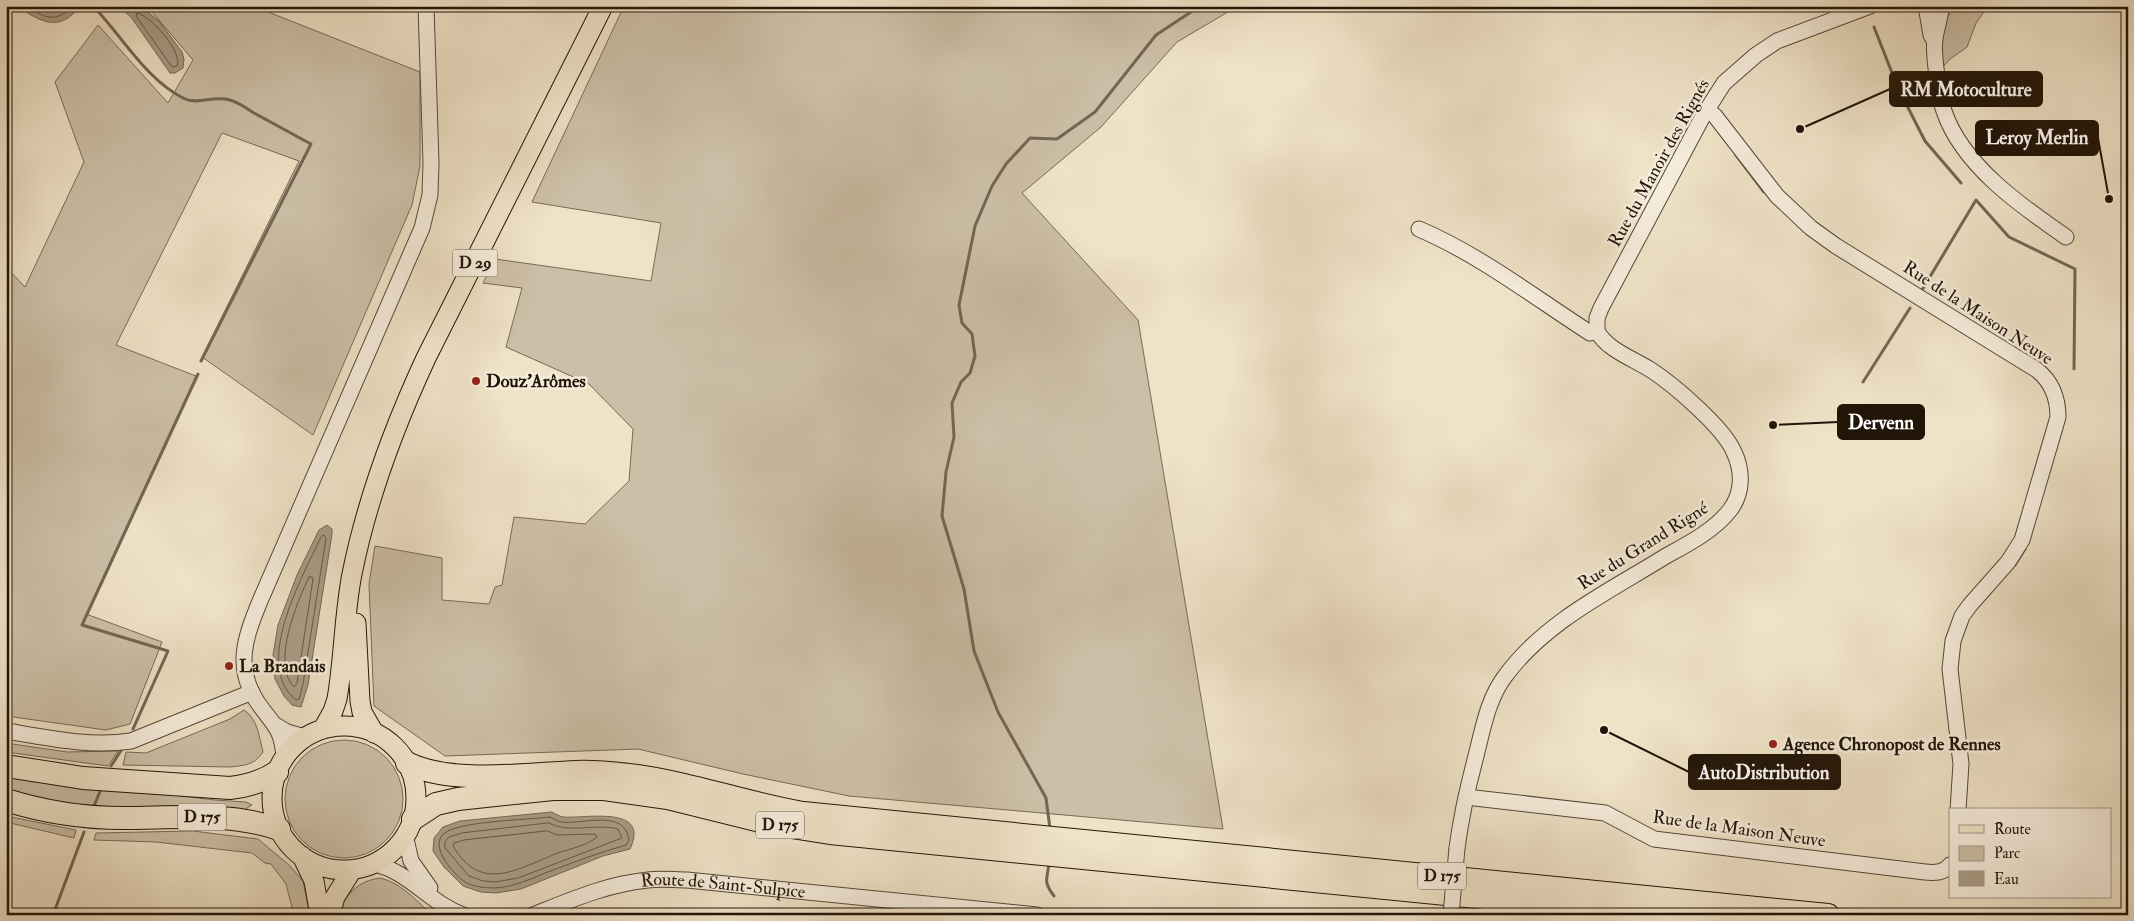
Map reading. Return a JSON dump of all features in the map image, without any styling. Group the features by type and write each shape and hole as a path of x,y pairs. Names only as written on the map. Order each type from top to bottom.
{"highway":[{"name":"D 175","path":"407,763 426,770 459,775 521,775 578,772 631,775 673,782 744,801 803,813 1048,846 1658,915"},
{"name":"D 175","path":"6,766 83,778 138,783 239,787 248,786 267,779 280,765"},
{"name":"D 175","path":"409,827 428,808 458,799 552,789 604,789 668,798 748,819 801,829 1048,846 1828,915"},
{"name":"D 175","path":"6,800 62,814 123,818 204,817 247,821 279,829"}],"main road":[{"name":"D 29","path":"323,729 333,712 336,699 352,575 364,527 383,462 403,409 426,358 603,6"},
{"name":"D 29","path":"364,527 356,602 358,690 362,712 374,733"},
{"path":"349,726 374,733 393,745 407,763 415,790 409,827 392,852 374,864 352,870 326,868 302,856 285,839 279,829 272,801 280,765 305,737 323,729 349,726"},
{"path":"302,856 314,882 320,915"},
{"path":"330,915 335,897 352,870"}],"street":[{"path":"280,765 282,740 277,726 252,692 246,676 243,659 244,644 249,626 428,211 431,163 426,6"},
{"name":"Rue du Manoir des Rignés","path":"1597,331 1597,318 1601,308 1707,110 1724,83 1756,55 1777,41 1870,6"},
{"path":"1926,6 1931,35 1934,40"},
{"path":"1942,6 1934,40 1940,98 1948,120 1960,143 1977,164 2008,195 2066,237"},
{"name":"Rue de la Maison Neuve","path":"1707,110 1715,116 1777,196 1811,228 1836,246 2046,376 2055,394 2058,417 2022,540 2008,562 1962,616 1953,642 1950,669 1962,764 1958,808"},
{"name":"Rue du Grand Rigné","path":"1419,229 1442,239 1490,268 1590,333 1597,331 1600,338 1609,345 1653,372 1688,401 1728,440 1738,464 1740,475 1739,494 1731,509 1716,524 1555,625 1524,654 1497,687 1489,706 1466,797 1458,848 1451,915"},
{"path":"6,731 84,743 131,741 252,692"},
{"path":"277,726 287,732 305,737"},
{"name":"Rue de la Maison Neuve","path":"1466,797 1605,813 1654,839 1925,872 1939,872 1949,866"},
{"path":"409,827 411,861 420,876 438,898 460,914"},
{"path":"374,864 398,872 436,902 460,914"},
{"name":"Route de Saint-Sulpice","path":"534,915 591,892 623,884 650,880 687,880 1037,915"}],"green space":[{"path":"147,6 253,6 420,72 420,166 412,205 313,435 202,357 299,161 222,133 116,345 196,376 86,614 162,642 130,724 106,730 6,716 6,267 25,287 84,162 55,82 98,25 168,103 193,60"},
{"path":"624,6 1238,6 1177,42 1101,127 1022,193 1138,320 1223,829 849,796 743,774 638,749 445,756 374,706 369,584 375,546 442,558 442,600 489,604 495,587 502,585 514,517 585,524 629,481 633,429 589,384 506,347 522,288 483,283 495,259 651,281 661,223 532,202"},
{"path":"1956,6 1988,6 1976,23 1967,47 1950,59 1942,68 1942,36 1946,20"},
{"path":"244,710 255,723 263,752 256,760 249,764 231,767 123,765 126,752 146,753 230,719"},
{"path":"344,740 367,744 386,757 399,776 403,799 399,822 386,841 367,854 344,858 321,854 302,841 289,822 285,799 289,776 302,757 321,744"},
{"path":"6,743 67,752 118,751 108,766 6,752"},
{"path":"6,774 215,800 246,802 252,805 242,811 70,806 6,791"},
{"path":"6,816 76,830 74,838 6,822"},
{"path":"193,831 258,839 290,866 303,881 310,915 294,915 286,884 271,864 265,863 252,853 156,842 94,840 96,833"},
{"path":"380,878 394,883 406,892 429,912 429,915 338,915 344,901 353,890 365,882"}],"water":[{"path":"16,6 81,6 65,20 50,22 34,17"},
{"path":"118,6 140,6 159,21 182,52 184,59 183,68 175,73 170,73 131,17"},
{"path":"327,525 332,529 332,534 308,685 301,707 292,705 284,696 275,679 273,655 278,625 297,575 319,530"},
{"path":"552,812 563,817 599,816 624,820 631,825 634,835 630,849 603,856 521,889 496,893 481,892 463,886 444,867 433,851 434,838 443,827 460,821"}],"waterway":[{"path":"93,6 158,81 171,91 190,101 218,99 233,101 311,144 201,361"},
{"path":"1050,829 1046,798 998,712 974,651 964,589 942,516 946,472 954,437 952,403 961,382 970,373 975,356 972,334 962,323 959,305 975,226 992,186 1006,164 1030,138 1057,139 1095,112 1156,35 1200,6"},
{"path":"1874,27 1898,88 1925,141 1961,183"},
{"path":"1736,155 1764,192"},
{"path":"1922,290 1976,200 2009,237 2075,269 2074,369"},
{"path":"1863,382 1910,308"},
{"path":"133,729 168,651 82,625 198,374"},
{"path":"2015,565 2025,549"},
{"path":"111,766 122,749"},
{"path":"94,806 101,789"},
{"path":"53,915 84,832"},
{"path":"1049,862 1047,883 1054,896"}],"place":[{"name":"RM Motoculture","path":"1800,129"},
{"name":"Leroy Merlin","path":"2109,199"},
{"name":"Douz'Arômes","path":"476,381"},
{"name":"Dervenn","path":"1773,425"},
{"name":"La Brandais","path":"229,666"},
{"name":"AutoDistribution","path":"1604,730"},
{"name":"Agence Chronopost de Rennes","path":"1773,744"}]}
